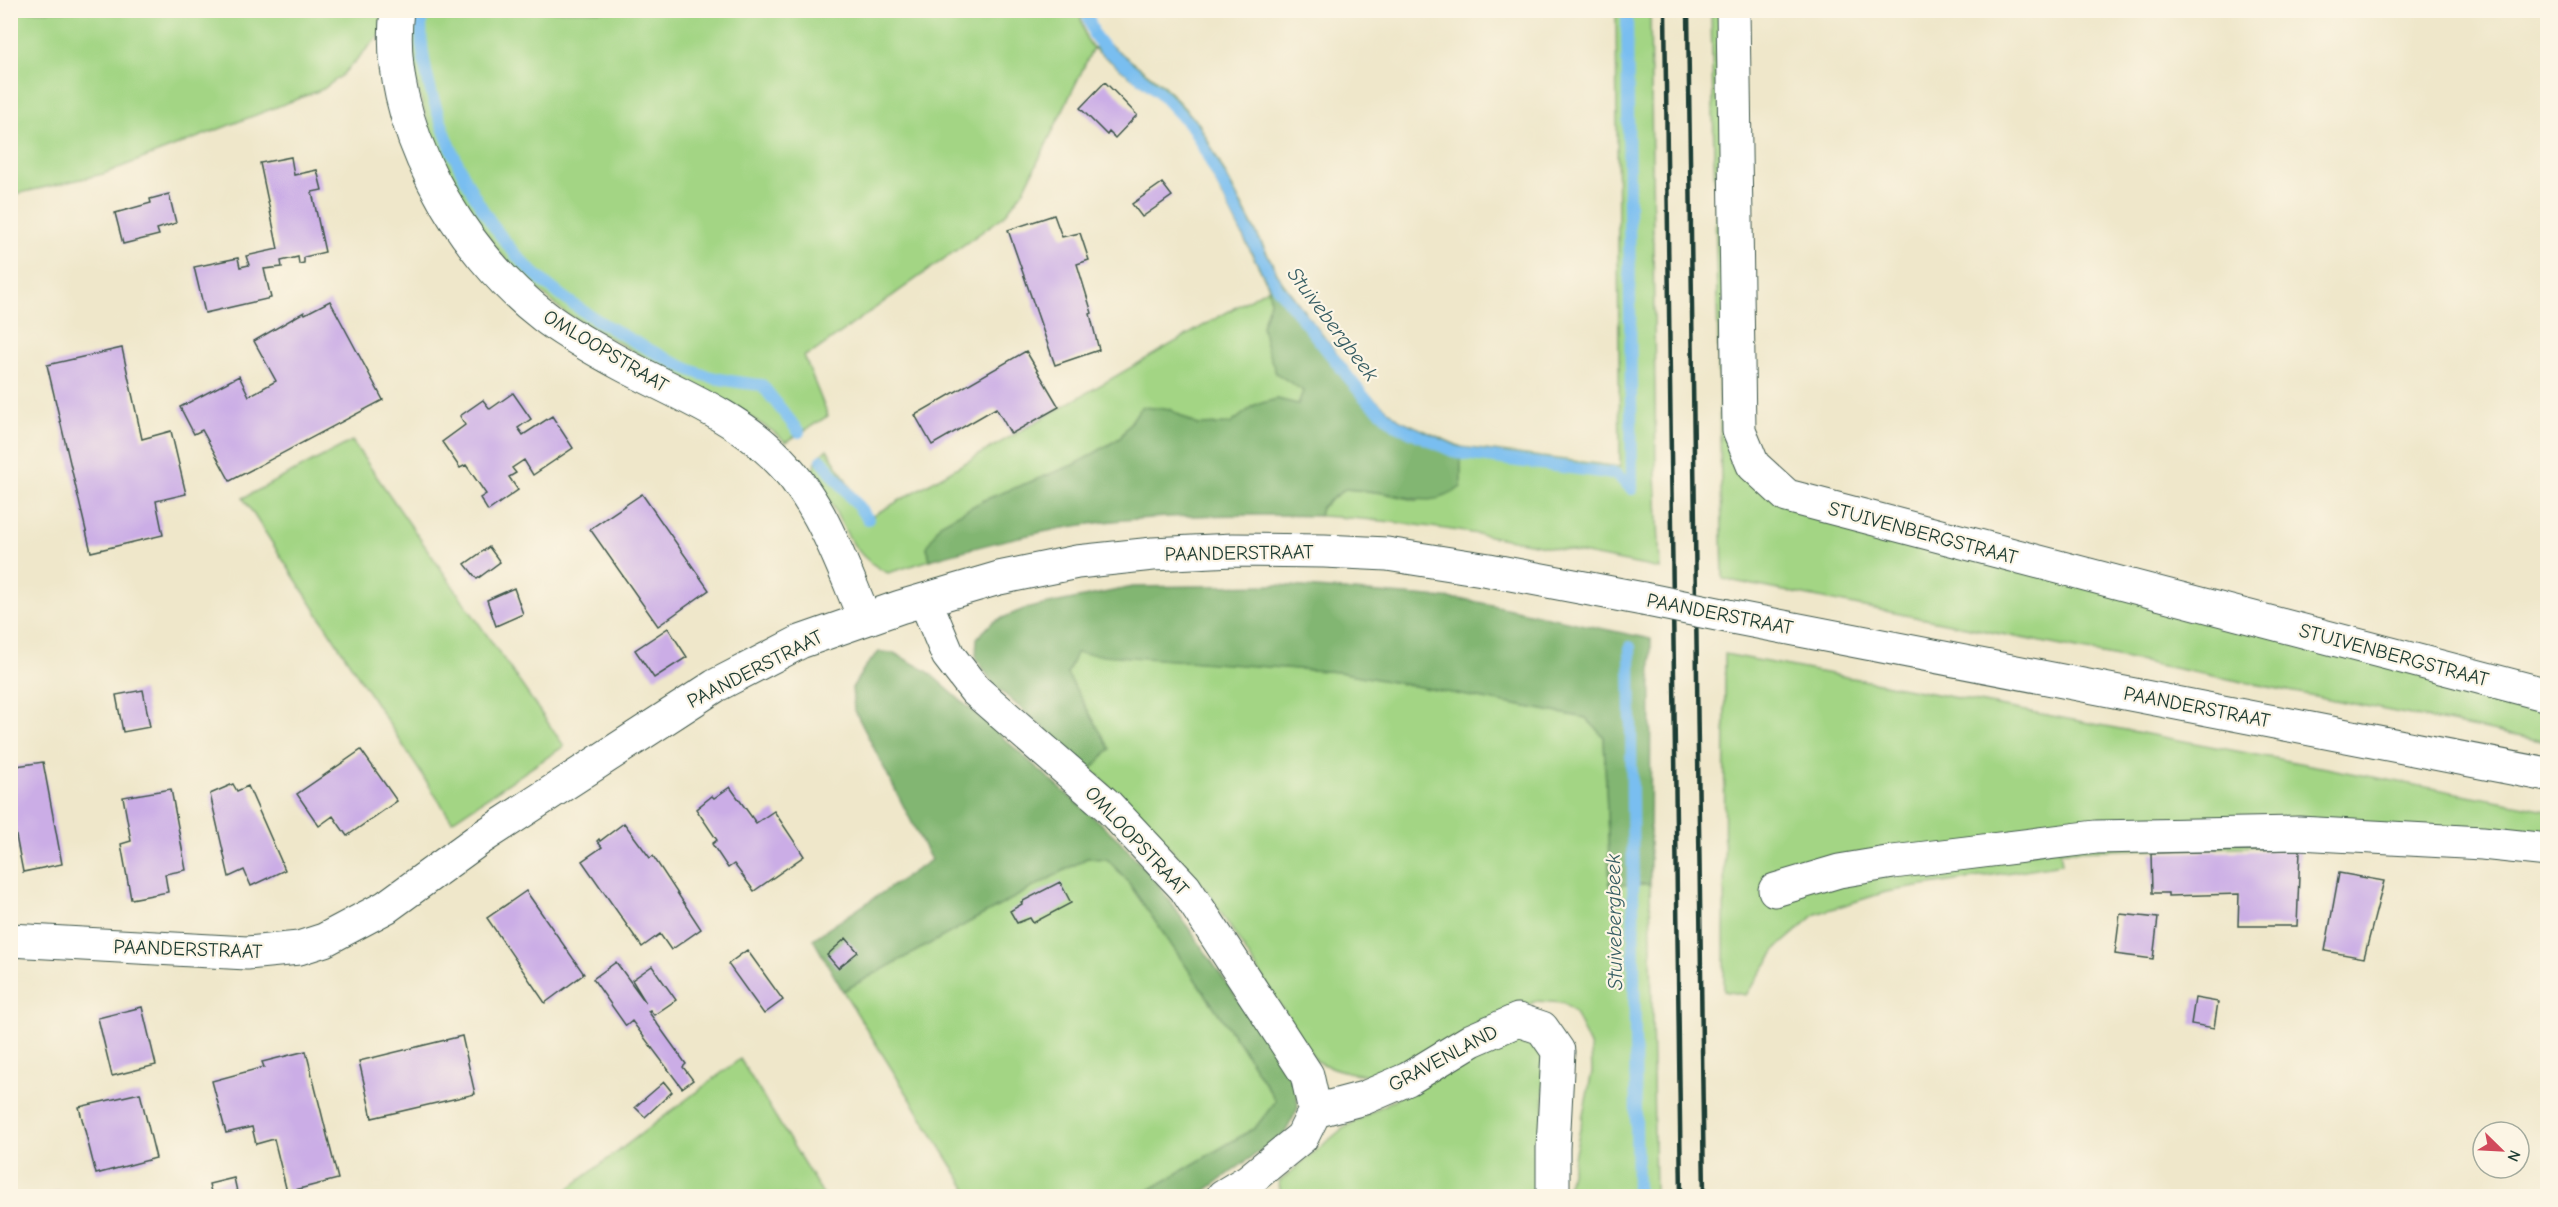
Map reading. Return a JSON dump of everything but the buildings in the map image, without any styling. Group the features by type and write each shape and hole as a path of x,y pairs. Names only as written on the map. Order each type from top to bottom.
{"street":[{"name":"OMLOOPSTRAAT","path":"397,10 396,33 400,79 415,141 430,177 448,210 471,242 517,292 544,316 618,362 701,405 750,435 772,452 807,493 865,619"},
{"name":"STUIVENBERGSTRAAT","path":"1732,10 1739,431 1753,465 1787,496 2547,695"},
{"name":"PAANDERSTRAAT","path":"10,940 247,953 299,948 324,940 386,907 481,838 715,686 800,642 865,619 999,578 1077,562 1153,554 1233,550 1386,554 1489,570 2547,775"},
{"name":"OMLOOPSTRAAT","path":"925,600 948,655 975,690 1108,806 1185,888 1307,1075 1315,1111"},
{"path":"1775,890 1839,870 1893,861 2096,837 2299,833 2482,843 2547,850"},
{"name":"GRAVENLAND","path":"1315,1111 1364,1098 1408,1079 1472,1040 1518,1020 1542,1028 1558,1051 1553,1197"},
{"path":"1223,1197 1248,1181 1302,1137 1315,1111"}],"green space":[{"path":"10,11 382,11 380,35 341,76 323,89 103,174 11,195"},
{"path":"411,11 1079,11 1086,38 1093,48 1024,190 1004,216 815,351 804,356 828,416 786,442 750,417 565,313 520,274 499,252 460,197 433,141 413,72"},
{"path":"1616,11 1650,11 1656,473 1660,569 1448,529 1319,516 1321,508 1345,489 1383,493 1418,501 1459,461 1461,447 1620,467"},
{"path":"1711,11 1725,11 1751,481 2547,704 2547,742 1723,579"},
{"path":"1110,45 1163,85 1199,124 1282,282 1366,392 1400,420 1461,447 1461,487 1442,498 1424,500 1345,489 1321,507 1319,516 1185,516 1082,525 1016,538 930,560 927,547 940,524 984,500 1076,464 1120,438 1141,407 1169,409 1197,425 1230,424 1255,405 1277,399 1298,404 1303,391 1276,373 1262,326 1270,302 1269,287 1189,130 1155,95 1093,48"},
{"path":"1269,288 1270,302 1262,326 1276,373 1304,391 1298,404 1277,399 1255,405 1230,424 1197,425 1169,409 1141,407 1120,438 1076,464 984,500 927,547 930,560 888,573 873,564 861,554 852,541 812,472 817,459 827,449 869,518"},
{"path":"352,441 564,746 452,821 243,498"},
{"path":"1278,585 1468,600 1651,639 1650,884 1610,885 1604,737 1586,718 1339,672 1076,653 1067,674 1110,749 1091,769 994,685 976,658 977,638 993,622 1024,609 1133,587"},
{"path":"879,652 894,653 927,671 1119,840 1158,884 1296,1083 1298,1108 1285,1133 1198,1196 1139,1196 1255,1128 1276,1101 1126,879 1107,859 1087,858 843,991 813,939 931,860 854,709 852,688 865,667"},
{"path":"1076,652 1339,672 1586,718 1604,737 1610,884 1650,884 1655,1196 1566,1196 1592,1072 1591,1048 1575,1013 1563,1003 1536,1001 1383,1076 1349,1072 1316,1061 1205,888 1149,824 1091,769 1110,749 1067,674"},
{"path":"1725,654 2547,810 2547,840 2060,851 2062,864 1886,892 1816,914 1778,947 1746,995 1724,991"},
{"path":"1087,858 1107,859 1126,879 1276,1101 1255,1128 1139,1196 971,1196 843,991"},
{"path":"1520,1037 1538,1045 1544,1061 1544,1196 1281,1196 1279,1182 1342,1129 1469,1056"},
{"path":"740,1059 824,1196 559,1196"}],"waterway":[{"path":"422,10 421,39 425,67 436,109 464,175 482,209 517,256 547,285 581,310 654,352 704,375 762,385 799,432"},
{"name":"Stuivebergbeek","path":"1086,10 1094,35 1104,48 1158,91 1193,128 1277,287 1364,397 1396,425 1457,453 1616,474 1632,489"},
{"path":"1627,10 1632,489"},
{"path":"822,460 868,519"},
{"name":"Stuivebergbeek","path":"1630,647 1637,1196"}],"railway":[{"path":"1665,10 1681,1196"},
{"path":"1688,10 1704,1196"}]}
